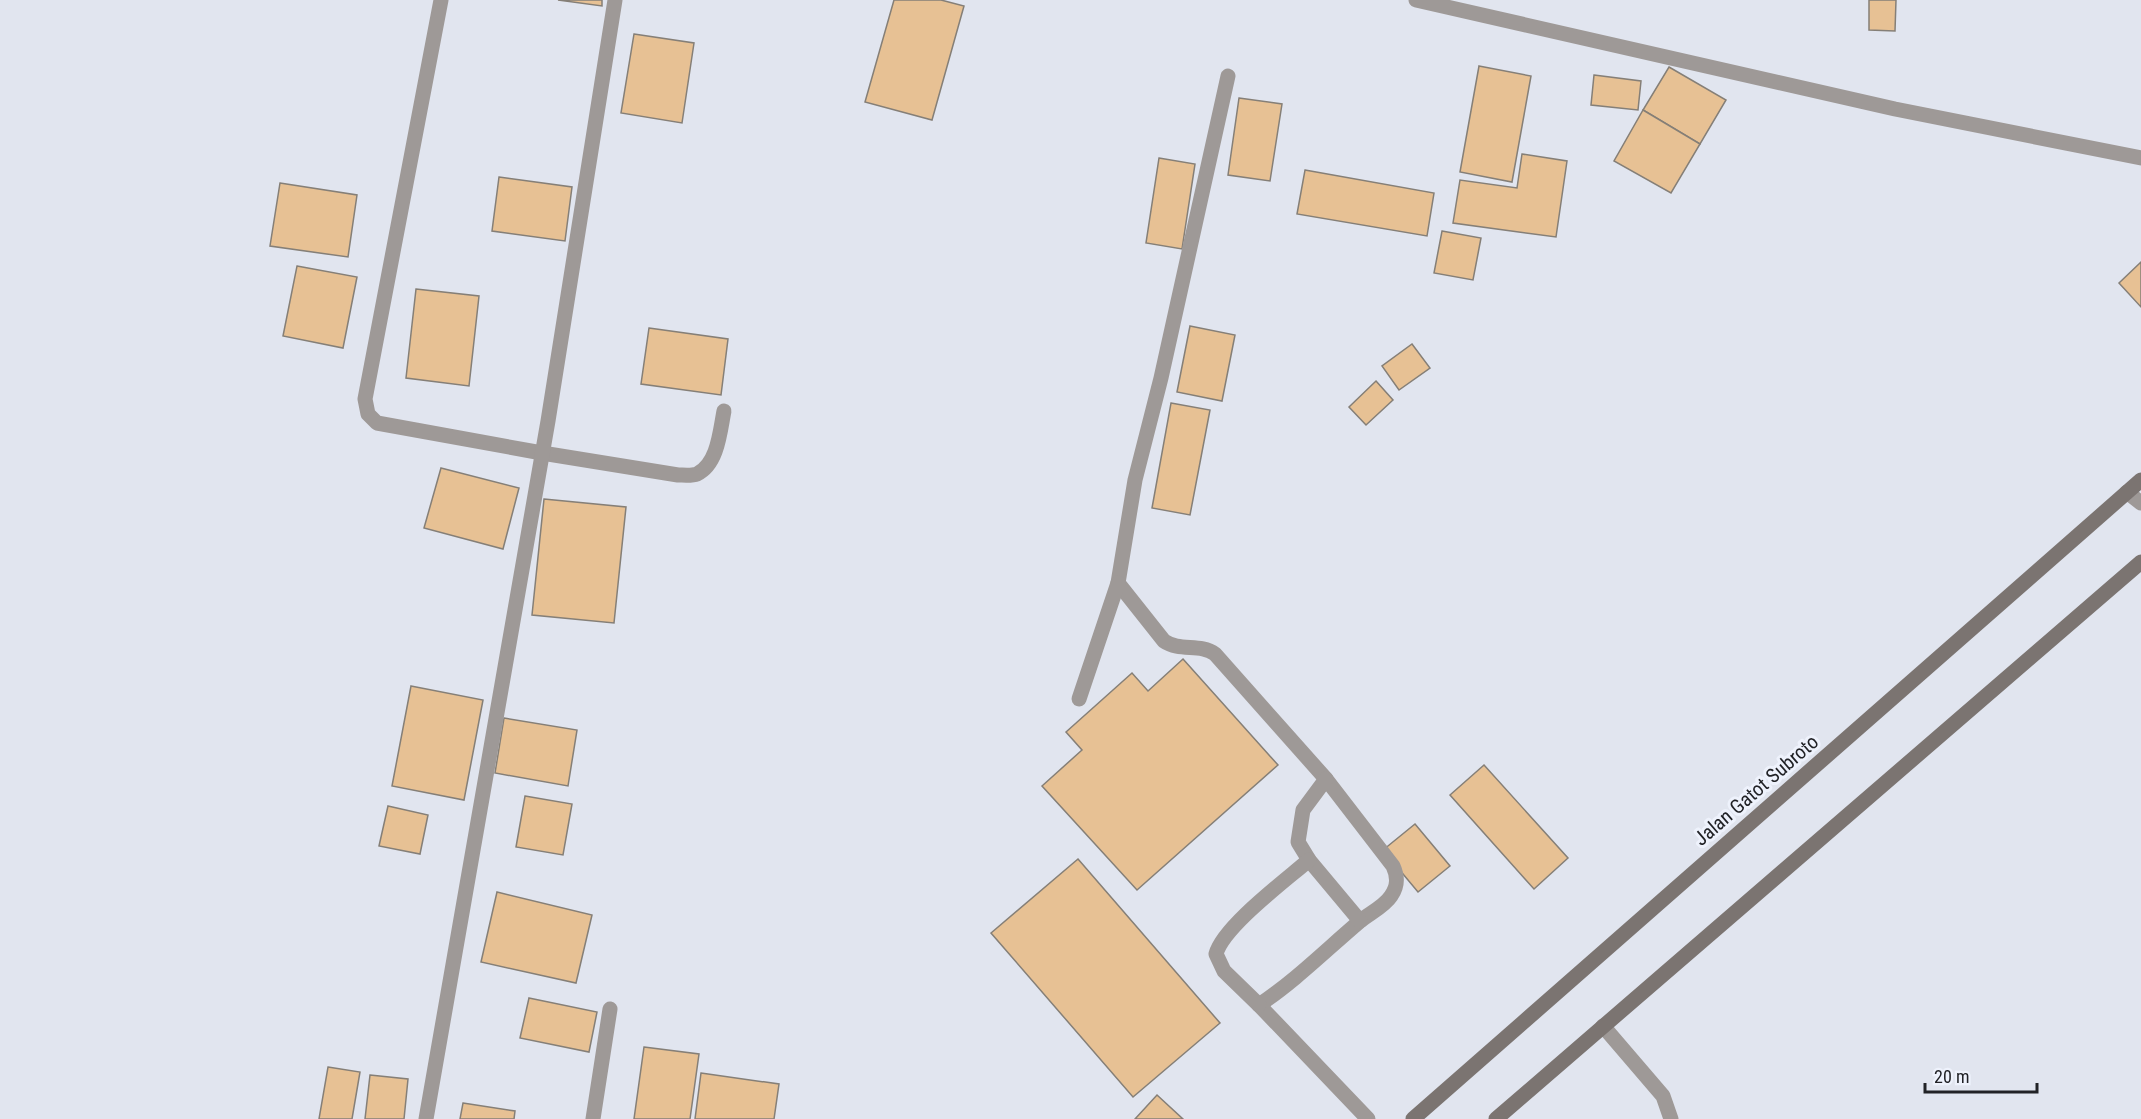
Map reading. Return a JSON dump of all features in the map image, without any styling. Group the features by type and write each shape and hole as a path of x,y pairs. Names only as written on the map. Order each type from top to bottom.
{"street":[{"path":"441,0 365,399 368,414 377,423 678,475 696,474 706,467 714,454 724,411"},
{"path":"426,1119 542,453 615,0"},
{"path":"1416,0 1895,109 2141,158"},
{"path":"1079,699 1118,584 1135,480 1228,76"},
{"name":"Jalan Gatot Subroto","path":"1413,1119 2141,480"},
{"path":"2127,492 2141,503"},
{"path":"1496,1119 2141,562"},
{"path":"1118,584 1164,640 1175,647 1208,649 1215,654 1326,779 1397,876 1396,887 1390,898 1360,921 1282,990 1259,1005"},
{"path":"1326,779 1303,810 1298,842 1309,860 1360,921"},
{"path":"1309,860 1229,930 1218,945 1216,954 1224,971 1368,1119"},
{"path":"593,1119 610,1009"},
{"path":"1603,1026 1663,1096 1671,1119"}],"building":[{"path":"558,0 602,0 602,6"},
{"path":"894,0 941,0 964,6 932,120 865,102"},
{"path":"1869,0 1896,0 1895,31 1869,30"},
{"path":"634,34 694,43 682,123 621,113"},
{"path":"1479,66 1531,76 1512,182 1460,172"},
{"path":"1669,67 1726,100 1700,144 1643,110"},
{"path":"1594,75 1641,81 1638,110 1591,105"},
{"path":"1239,98 1282,104 1270,181 1228,175"},
{"path":"1643,110 1700,144 1671,193 1614,161"},
{"path":"1522,154 1567,161 1556,237 1453,223 1460,180 1517,188"},
{"path":"1159,158 1195,164 1182,249 1146,243"},
{"path":"1305,170 1434,193 1427,236 1297,214"},
{"path":"499,177 572,187 565,241 492,231"},
{"path":"280,183 357,195 348,257 270,246"},
{"path":"1442,231 1481,238 1473,280 1434,273"},
{"path":"2141,262 2141,307 2119,283"},
{"path":"297,266 357,277 343,348 283,336"},
{"path":"416,289 479,296 469,386 406,378"},
{"path":"1190,326 1235,335 1222,401 1177,392"},
{"path":"649,328 728,339 721,395 641,384"},
{"path":"1412,344 1430,368 1399,390 1382,366"},
{"path":"1376,381 1393,400 1366,425 1349,407"},
{"path":"1171,403 1210,410 1190,515 1152,508"},
{"path":"441,468 519,488 503,549 424,528"},
{"path":"544,499 626,507 614,623 532,615"},
{"path":"1183,659 1278,765 1137,890 1042,786 1082,750 1066,732 1132,673 1148,691"},
{"path":"411,686 483,700 464,800 392,786"},
{"path":"504,718 577,730 568,786 495,773"},
{"path":"1484,765 1568,858 1534,889 1450,795"},
{"path":"525,796 572,804 563,855 516,847"},
{"path":"388,806 428,815 420,854 379,846"},
{"path":"1415,824 1450,866 1418,892 1383,850"},
{"path":"1078,859 1220,1023 1133,1097 991,933"},
{"path":"497,892 592,915 576,983 481,962"},
{"path":"529,998 597,1012 589,1052 520,1038"},
{"path":"644,1047 699,1054 690,1119 634,1119"},
{"path":"328,1067 360,1072 352,1119 319,1119"},
{"path":"701,1073 779,1084 774,1119 695,1119"},
{"path":"370,1075 408,1079 404,1119 365,1119"},
{"path":"1157,1095 1183,1119 1135,1119"},
{"path":"463,1103 515,1111 514,1119 460,1119"}]}
